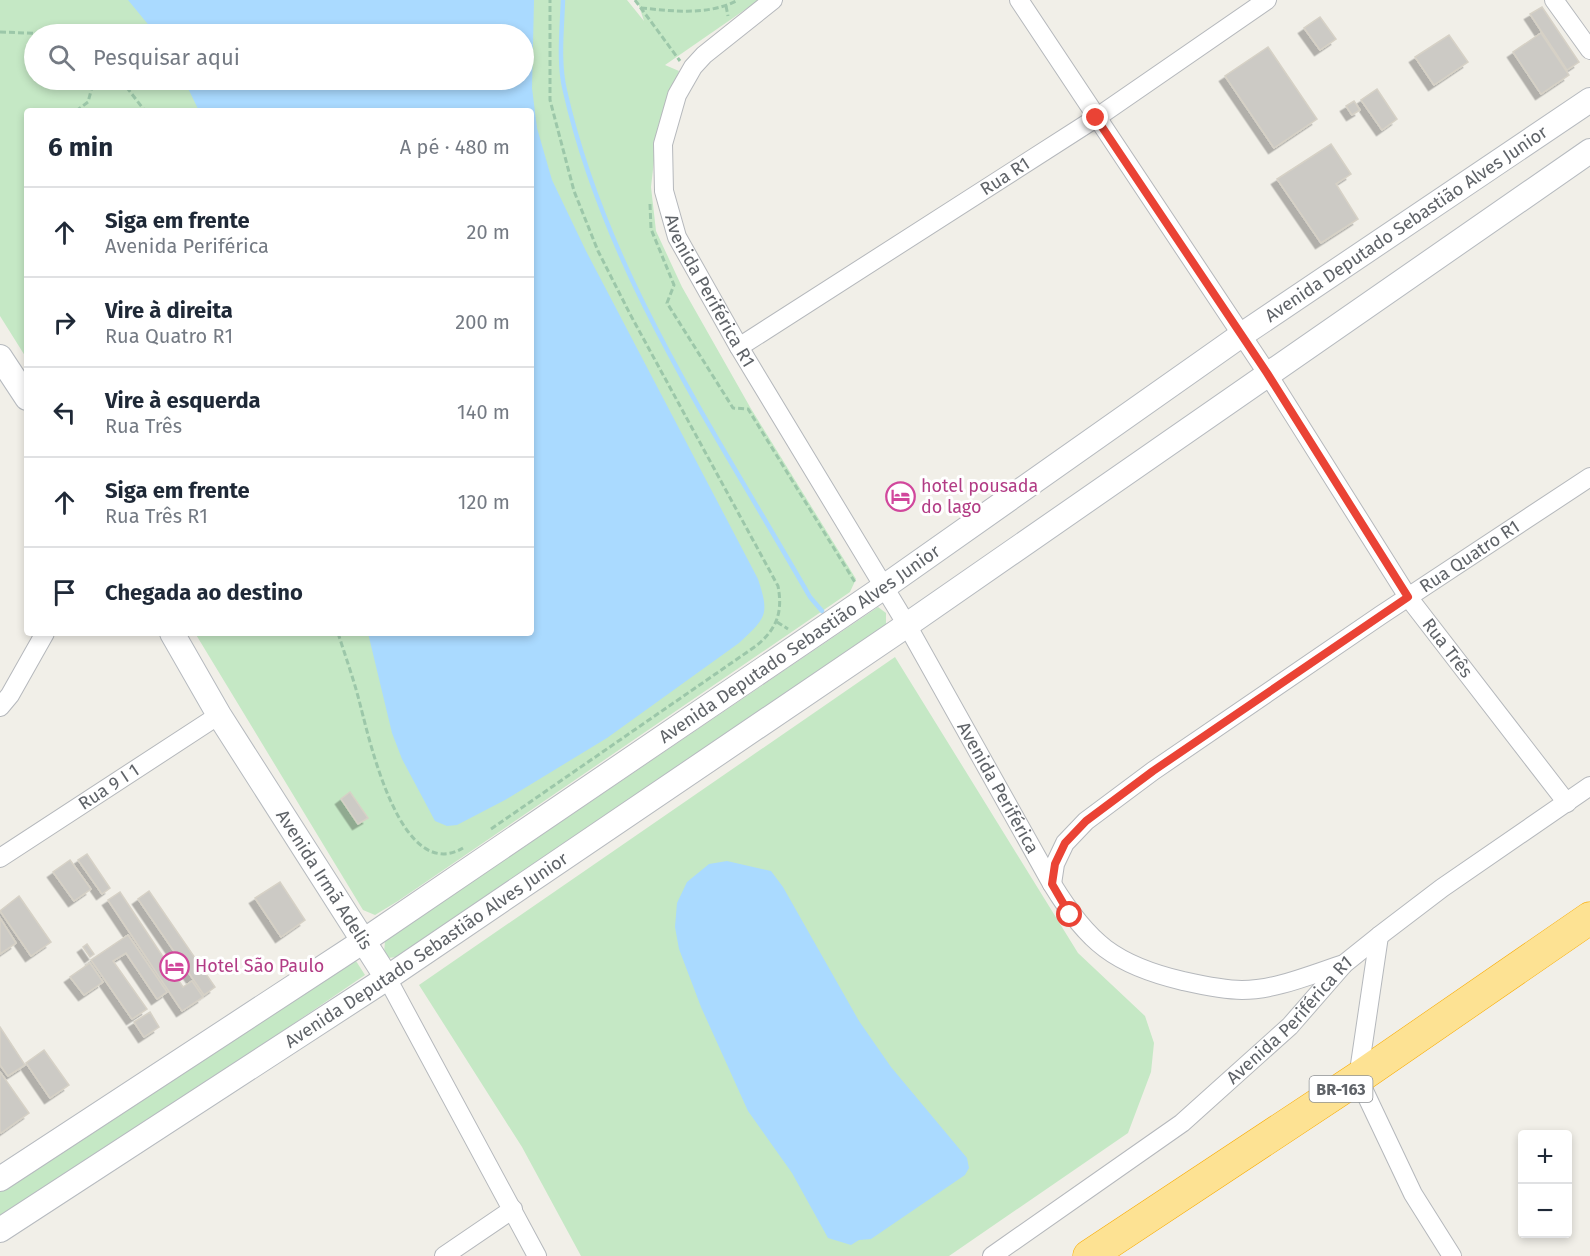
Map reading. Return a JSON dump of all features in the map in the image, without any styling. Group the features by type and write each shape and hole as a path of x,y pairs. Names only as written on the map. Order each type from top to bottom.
{"highway":[{"name":"BR-163","path":"1089,1256 1358,1078 1590,918"}],"street":[{"name":"Avenida Periférica R1","path":"773,0 693,67 677,95 668,119 663,144 664,191 677,237 739,347 884,587"},
{"name":"Rua Três","path":"1019,0 1240,336 1267,373 1408,597 1567,803"},
{"name":"Rua R1","path":"739,347 1096,118 1267,0"},
{"path":"1554,0 1590,50"},
{"name":"Avenida Deputado Sebastião Alves Junior","path":"0,1179 365,940 884,587 1240,336 1590,100"},
{"name":"Avenida Deputado Sebastião Alves Junior","path":"0,1230 387,978 907,625 1267,373 1590,152"},
{"path":"0,357 14,387"},
{"name":"Rua Quatro R1","path":"1052,884 1055,864 1065,843 1086,821 1153,771 1408,597 1590,477"},
{"name":"Avenida Periférica","path":"884,587 1070,915 1107,952 1144,972 1197,984 1242,990 1282,983 1344,964"},
{"path":"0,706 10,695 43,636"},
{"name":"Avenida Irmã Adelis","path":"174,636 219,715 365,940 537,1256"},
{"name":"Rua 9 I 1","path":"0,858 219,715"},
{"name":"Avenida Periférica R1","path":"992,1256 1182,1123 1290,1026 1344,964 1442,888 1590,786"},
{"path":"1379,936 1358,1078 1413,1194 1452,1256"},
{"path":"444,1256 513,1209"}],"path":[{"path":"484,834 756,646 770,635 781,612 778,586 630,314 598,251 574,191 550,100 550,0"},
{"path":"635,0 678,60 693,67"},
{"path":"641,8 672,11 713,10 738,0"},
{"path":"0,32 24,33"},
{"path":"80,108 88,102 91,90"},
{"path":"128,90 143,108"},
{"path":"339,636 361,707 374,764 406,830 417,842 437,854 446,855 467,846"}],"green space":[{"path":"0,0 627,0 644,21 637,0 759,0 665,65 679,71 658,126 651,187 656,231 682,287 750,407 856,579 850,592 375,915 363,910 197,636 534,636 534,108 24,108 24,354 0,316"},
{"path":"878,607 886,613 886,625 396,957 388,958 384,953 385,941"},
{"path":"895,657 1078,953 1145,1016 1154,1043 1151,1072 1128,1133 949,1256 581,1256 522,1147 419,985"},
{"path":"347,947 365,975 0,1224 0,1181"}],"water":[{"path":"128,0 534,0 533,24 148,24"},
{"path":"189,90 532,90 537,128 552,180 586,251 758,579 764,601 763,615 755,628 739,643 607,738 505,800 457,825 447,826 435,821 402,759 392,733 369,636 534,636 534,108 198,108"},
{"path":"727,861 771,871 783,887 859,1021 891,1067 967,1158 969,1168 965,1175 871,1239 859,1240 851,1245 828,1238 792,1173 748,1111 701,1007 679,949 675,927 677,903 687,882 709,864"}],"building":[{"path":"1542,7 1579,62 1567,70 1530,14"},
{"path":"1320,17 1336,39 1320,50 1304,28"},
{"path":"1541,33 1569,75 1541,94 1513,52"},
{"path":"1449,35 1468,62 1434,85 1415,57"},
{"path":"1268,47 1317,119 1274,148 1225,76"},
{"path":"1377,89 1397,119 1382,130 1361,100"},
{"path":"1354,101 1360,110 1352,115 1346,106"},
{"path":"1331,144 1351,174 1336,184 1358,219 1321,243 1277,179"},
{"path":"350,792 368,818 358,824 341,799"},
{"path":"87,854 110,888 102,894 78,860"},
{"path":"70,860 91,889 74,901 53,872"},
{"path":"280,882 305,920 281,937 255,898"},
{"path":"149,891 215,987 204,995 138,899"},
{"path":"120,892 183,987 192,981 203,997 182,1011 108,900"},
{"path":"19,896 51,942 31,956 0,911"},
{"path":"0,918 16,943 0,954"},
{"path":"128,935 167,992 157,999 126,953 113,961 147,1009 132,1019 91,960"},
{"path":"87,944 94,954 90,957 83,947"},
{"path":"90,963 103,982 84,995 70,977"},
{"path":"150,1012 159,1027 144,1037 134,1022"},
{"path":"0,1027 25,1065 8,1076 0,1065"},
{"path":"44,1050 69,1085 50,1098 26,1063"},
{"path":"0,1072 29,1113 1,1133 0,1131"}],"waterway":[{"path":"563,0 561,58 565,91 584,159 608,225 636,289 668,352 810,597 822,611"}],"place":[{"name":"hotel pousada do lago","path":"900,496"},
{"name":"Hotel São Paulo","path":"174,966"}],"route":[{"path":"1070,915 1052,884 1055,864 1065,843 1086,821 1153,771 1408,597 1267,373 1240,336 1096,118"}]}
